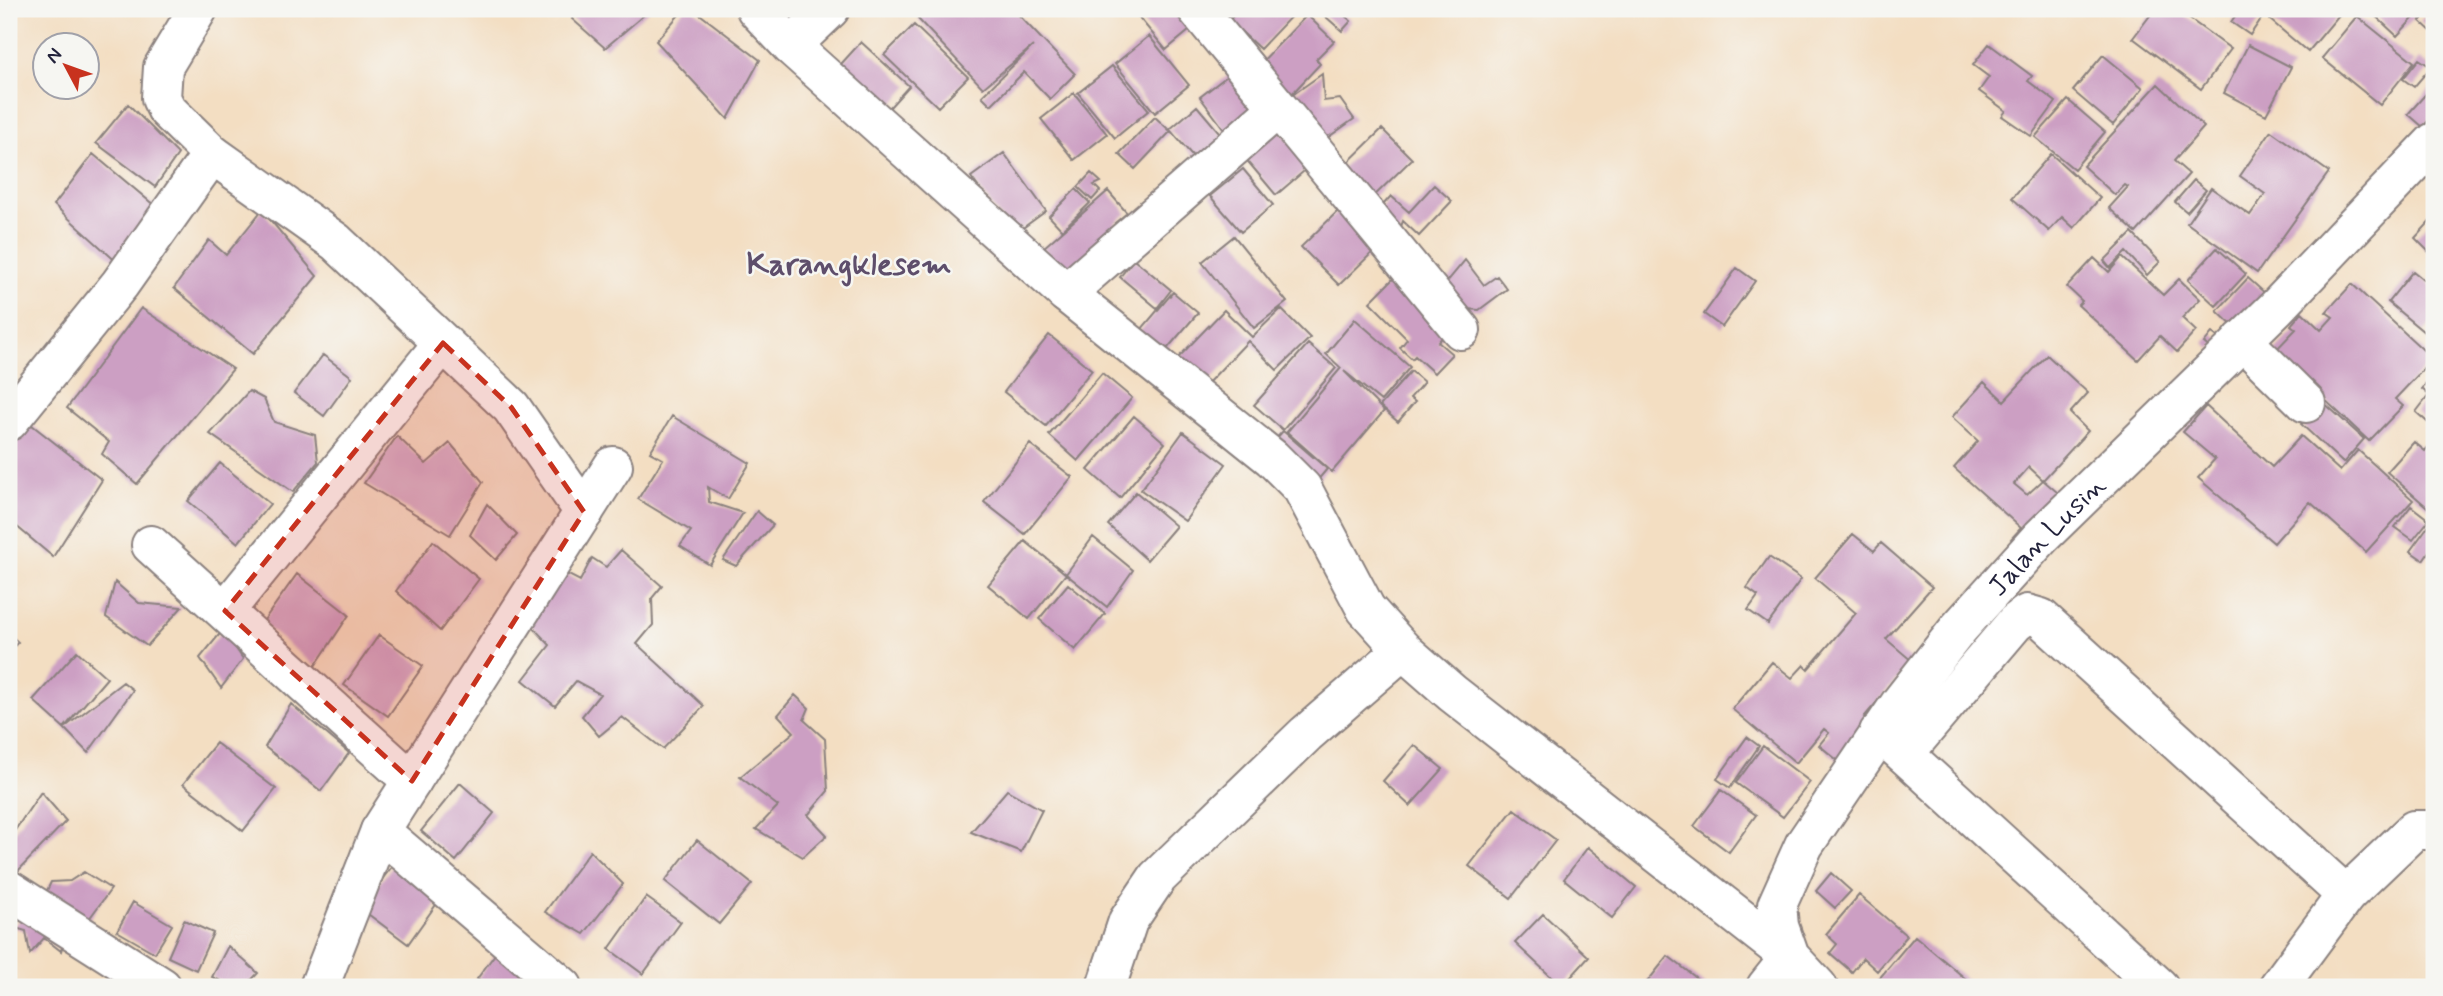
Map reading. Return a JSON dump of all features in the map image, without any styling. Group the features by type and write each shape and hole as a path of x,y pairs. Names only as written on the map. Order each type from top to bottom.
{"street":[{"path":"198,9 163,67 161,98 167,110 212,154 336,242 511,407 584,512"},
{"path":"756,9 792,46 1066,293 1272,458 1301,488 1366,609 1403,650 1452,693 1790,957 1766,987"},
{"path":"792,46 830,9"},
{"path":"1197,9 1461,330"},
{"path":"1066,293 1278,109"},
{"name":"Jalan Lusin","path":"1818,987 1790,957 1779,926 1777,905 1804,845 1892,743 1959,628 2041,537 2277,308 2434,142"},
{"path":"9,421 120,284 212,154"},
{"path":"2242,340 2306,403"},
{"path":"225,611 443,343"},
{"path":"319,987 380,831 612,467"},
{"path":"151,545 412,782"},
{"path":"2159,987 1892,743 2027,614 2041,618 2346,894"},
{"path":"1106,987 1129,921 1157,878 1306,734 1403,650"},
{"path":"2278,987 2346,894 2414,830 2434,830"},
{"path":"380,831 564,987"},
{"path":"9,890 162,987"}],"highlighted area":[{"path":"443,343 511,407 584,512 412,781 225,611"}],"building":[{"path":"581,9 651,9 605,48 572,19"},
{"path":"684,9 693,9 760,60 728,119 656,41"},
{"path":"929,9 1013,9 1075,74 1050,99 1024,72 991,105 982,96 1033,46 983,88 918,19"},
{"path":"1132,9 1183,9 1196,25 1166,50"},
{"path":"1240,9 1298,9 1260,49 1229,20"},
{"path":"1317,9 1337,9 1351,21 1342,31"},
{"path":"2155,9 2176,9 2231,49 2201,89 2133,38"},
{"path":"2240,9 2268,9 2250,35 2231,22"},
{"path":"2280,9 2344,9 2308,52 2270,20"},
{"path":"2368,9 2422,9 2397,36"},
{"path":"2434,9 2434,34 2420,21"},
{"path":"1307,15 1334,41 1316,59 1320,64 1288,98 1256,68"},
{"path":"2357,16 2414,62 2380,105 2322,58"},
{"path":"914,25 968,77 938,107 884,55"},
{"path":"1149,36 1189,85 1155,113 1115,64"},
{"path":"861,42 909,86 880,118 832,74"},
{"path":"1989,44 2032,76 2028,81 2056,102 2031,136 2002,116 2006,111 1979,91 1989,77 1973,65"},
{"path":"2248,45 2291,67 2266,115 2224,93"},
{"path":"2103,55 2143,88 2113,125 2073,91"},
{"path":"2419,59 2431,67 2414,87 2403,79"},
{"path":"1112,66 1149,110 1115,138 1078,93"},
{"path":"1235,70 1262,106 1227,133 1200,97"},
{"path":"1322,74 1324,101 1340,99 1354,119 1320,143 1288,98"},
{"path":"2158,84 2204,127 2174,161 2189,174 2136,233 2109,208 2128,187 2125,185 2115,195 2083,166"},
{"path":"2432,87 2434,114 2423,127 2408,114"},
{"path":"1074,93 1107,134 1074,160 1041,119"},
{"path":"2068,100 2105,132 2074,169 2035,137"},
{"path":"128,104 178,154 155,187 96,143"},
{"path":"1197,106 1224,138 1197,161 1171,131 1135,169 1119,154 1155,117 1169,130"},
{"path":"1279,129 1310,166 1276,195 1245,158"},
{"path":"1382,129 1412,159 1366,204 1336,174"},
{"path":"2271,131 2329,172 2257,273 2187,223 2211,188 2250,215 2265,194 2240,176"},
{"path":"1004,153 1046,211 1013,235 971,177"},
{"path":"93,154 162,212 120,265 54,205"},
{"path":"2051,154 2100,198 2074,228 2062,217 2049,231 2012,198"},
{"path":"1243,169 1273,205 1241,232 1210,196"},
{"path":"1091,173 1101,182 1094,185 1100,191 1092,200 1078,187"},
{"path":"2194,180 2206,190 2187,212 2175,202"},
{"path":"1434,185 1452,201 1419,236 1403,221 1398,235 1375,214 1391,196 1409,212"},
{"path":"1076,189 1090,203 1062,230 1049,216"},
{"path":"1108,191 1127,213 1115,223 1124,234 1072,280 1043,248"},
{"path":"1341,208 1378,247 1339,285 1301,247"},
{"path":"262,210 317,276 253,354 174,288 209,240 226,255"},
{"path":"2434,217 2434,257 2415,238"},
{"path":"2132,233 2160,262 2147,275 2126,252 2110,268 2104,261"},
{"path":"1234,236 1287,302 1254,328 1202,262"},
{"path":"2217,248 2246,274 2216,306 2188,280"},
{"path":"2122,257 2163,295 2179,279 2200,299 2182,318 2196,331 2177,352 2160,336 2138,360 2078,305 2082,301 2067,287 2094,258 2109,272"},
{"path":"1134,259 1171,290 1157,308 1120,277"},
{"path":"1465,260 1484,285 1497,276 1507,289 1479,310 1466,309 1441,289"},
{"path":"1737,268 1755,281 1722,327 1704,314"},
{"path":"2413,271 2434,288 2434,320 2424,332 2388,302"},
{"path":"1396,276 1449,330 1438,342 1452,354 1434,373 1415,356 1412,359 1400,348 1407,339 1370,302"},
{"path":"2248,278 2267,295 2236,329 2217,311"},
{"path":"2352,284 2433,359 2395,399 2403,406 2369,441 2274,352 2296,329 2291,325 2302,312 2321,330 2333,317 2326,312"},
{"path":"1173,292 1198,313 1160,357 1135,337"},
{"path":"141,308 233,369 137,484 102,454 109,442 67,408"},
{"path":"1281,309 1310,338 1277,370 1248,341 1205,386 1177,359 1224,310 1252,337"},
{"path":"1355,319 1410,367 1381,401 1344,371 1384,411 1332,472 1287,432 1341,368 1326,354"},
{"path":"2212,333 2220,339 2211,349 2204,343"},
{"path":"1049,335 1092,370 1046,426 1004,392"},
{"path":"1308,344 1336,368 1283,430 1254,405"},
{"path":"323,355 352,377 324,416 294,393"},
{"path":"2047,355 2088,393 2070,413 2088,431 2043,480 2064,498 2020,547 2011,539 2021,528 1954,468 1978,441 1952,417 1984,382 2004,401","holes":["2029,467 2043,480 2027,495 2014,484"]},
{"path":"1411,371 1424,382 1410,398 1415,402 1398,422 1380,406"},
{"path":"1102,373 1132,398 1078,461 1049,435"},
{"path":"2434,374 2434,428 2416,412 2429,395 2422,389"},
{"path":"249,391 264,399 274,422 315,435 318,462 293,492 210,434"},
{"path":"2322,401 2364,439 2343,463 2301,424"},
{"path":"2206,406 2272,467 2301,436 2340,471 2358,450 2413,500 2366,552 2310,502 2274,543 2198,478 2215,459 2183,432"},
{"path":"672,416 750,463 728,499 708,487 709,502 743,513 710,565 680,546 691,531 638,499 663,459 650,452"},
{"path":"1134,416 1165,443 1120,498 1088,470"},
{"path":"23,418 102,480 53,557 9,520 9,439"},
{"path":"1283,431 1327,469 1311,488 1267,449"},
{"path":"1183,432 1226,464 1185,521 1141,490"},
{"path":"397,436 426,464 450,443 483,482 450,535 364,483"},
{"path":"2434,440 2434,513 2387,472 2414,442 2425,451"},
{"path":"1030,444 1072,477 1025,534 984,502"},
{"path":"220,463 270,504 238,543 188,501"},
{"path":"1136,492 1176,526 1147,560 1108,525"},
{"path":"487,504 517,535 496,560 470,535"},
{"path":"2411,506 2429,520 2413,540 2395,527"},
{"path":"757,511 773,525 736,566 723,560"},
{"path":"2434,518 2434,544 2423,560 2410,551"},
{"path":"1853,534 1874,551 1881,543 1932,587 1886,639 1912,661 1864,717 1875,725 1842,764 1819,745 1829,733 1824,729 1796,763 1732,709 1772,662 1792,678 1804,665 1808,669 1856,613 1815,578"},
{"path":"1093,537 1133,570 1107,607 1066,574"},
{"path":"433,541 479,579 440,631 396,591"},
{"path":"1025,541 1066,574 1029,619 988,585"},
{"path":"621,550 662,586 652,598 653,625 637,644 704,706 663,749 622,717 599,736 582,716 600,694 576,681 555,706 523,680 550,645 526,620 561,571 580,581 592,558 606,567"},
{"path":"1769,557 1801,579 1768,624 1748,610 1758,596 1747,588"},
{"path":"297,574 349,615 315,666 262,623"},
{"path":"115,582 139,603 182,607 147,646 106,617"},
{"path":"1068,584 1105,614 1075,650 1039,619"},
{"path":"223,630 243,659 221,688 200,658"},
{"path":"9,634 18,642 9,652"},
{"path":"379,635 423,666 388,716 344,685"},
{"path":"77,651 107,678 64,728 33,700"},
{"path":"123,682 133,690 88,753 64,728"},
{"path":"795,695 809,708 804,720 825,739 828,791 808,815 827,835 803,857 756,829 778,806 740,777 794,732 778,715"},
{"path":"291,704 349,753 321,791 265,747"},
{"path":"1747,737 1759,746 1730,788 1717,779"},
{"path":"216,743 276,789 243,831 183,784"},
{"path":"1414,745 1443,769 1410,806 1383,781"},
{"path":"1763,746 1810,782 1783,817 1736,783"},
{"path":"460,783 494,813 456,861 421,831"},
{"path":"1007,790 1042,810 1021,852 971,832"},
{"path":"1721,790 1756,815 1729,852 1694,826"},
{"path":"41,792 66,821 16,873 9,866 9,839"},
{"path":"1514,809 1556,840 1511,898 1469,866"},
{"path":"697,840 752,884 719,924 665,881"},
{"path":"1588,847 1636,887 1612,918 1564,879"},
{"path":"590,851 623,884 584,934 545,912"},
{"path":"394,864 440,899 408,944 360,908"},
{"path":"84,872 111,889 86,923 43,899 51,882 70,881"},
{"path":"1831,873 1851,891 1835,908 1816,891"},
{"path":"1859,895 1907,936 1877,971 1863,958 1852,972 1830,953 1837,944 1826,934"},
{"path":"646,897 681,922 643,974 609,949"},
{"path":"133,902 172,925 155,953 117,931"},
{"path":"32,909 67,930 61,951 44,938 30,954 26,931 12,927"},
{"path":"1543,914 1589,957 1562,987 1515,943"},
{"path":"184,920 213,933 196,970 168,957"},
{"path":"1915,936 1967,980 1962,987 1872,987"},
{"path":"503,943 540,987 488,987 477,979"},
{"path":"228,946 258,973 245,987 233,987 212,977"},
{"path":"1668,956 1708,987 1643,987"}],"district":[{"name":"Karangklesem","path":"849,263"}]}
